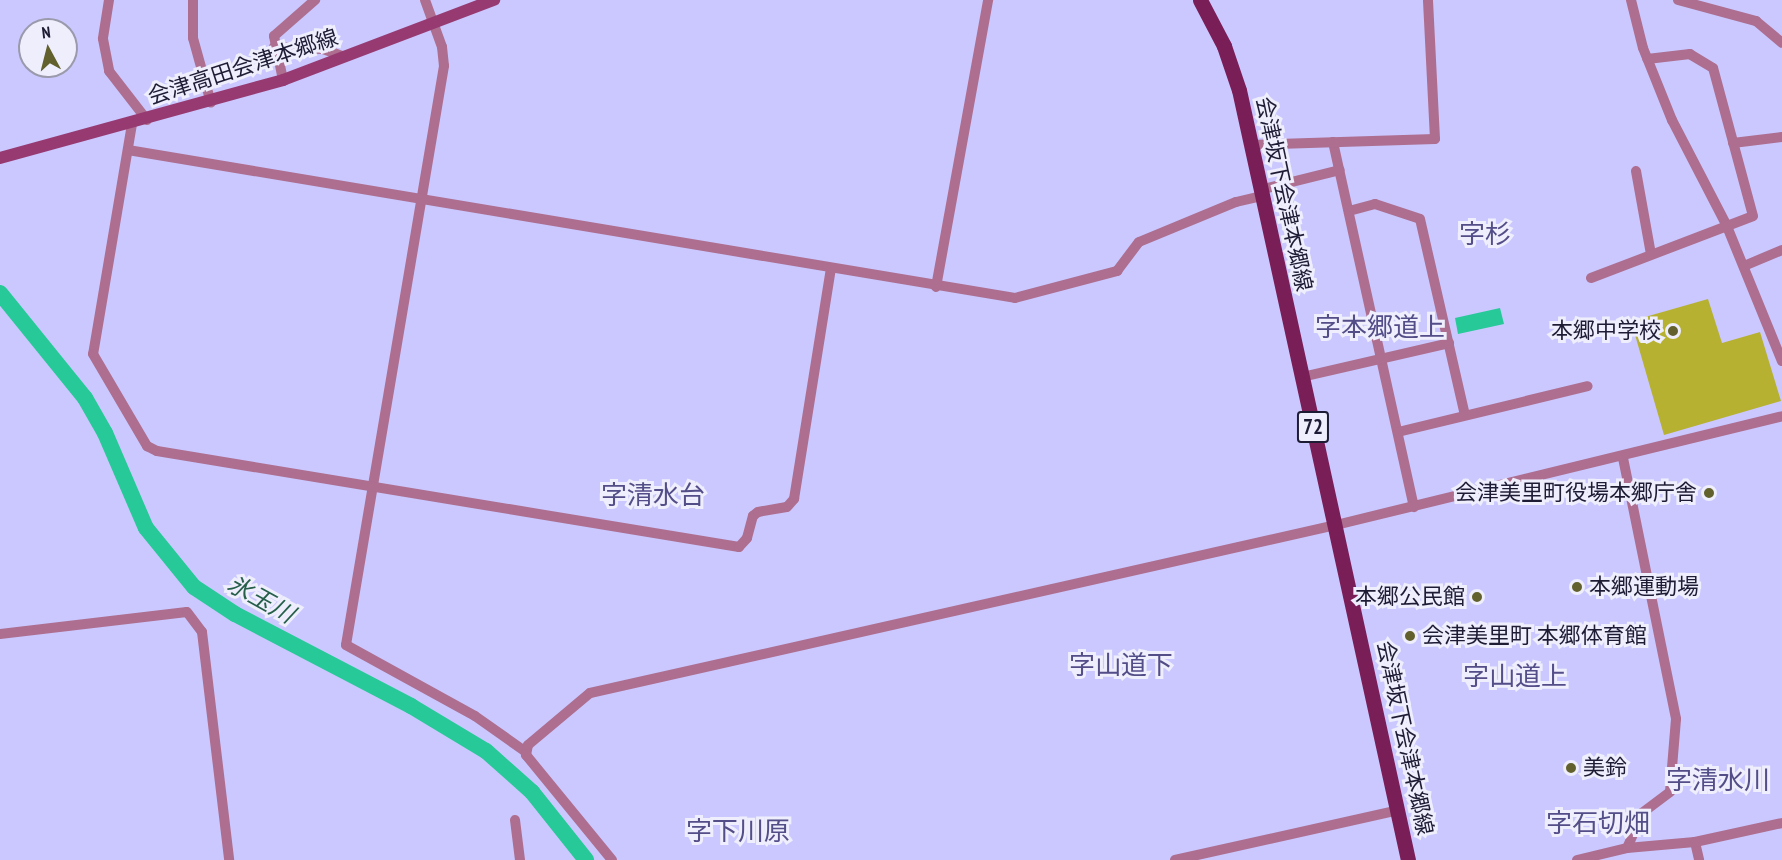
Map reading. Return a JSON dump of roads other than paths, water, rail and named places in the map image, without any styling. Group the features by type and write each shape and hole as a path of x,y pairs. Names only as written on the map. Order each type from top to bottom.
{"main road":[{"name":"会津高田会津本郷線","path":"0,158 211,103 283,80 494,0"},
{"name":"会津坂下会津本郷線","path":"1200,0 1224,46 1251,145 1408,860"}],"street":[{"path":"109,0 103,39 109,71 147,120"},
{"path":"193,0 193,38 211,103"},
{"path":"283,80 274,47 274,36 315,0"},
{"path":"425,0 434,23 444,66 346,645 475,716 526,752 612,860"},
{"path":"936,287 988,0"},
{"path":"1251,145 1435,139 1428,0"},
{"path":"1630,0 1647,59 1672,120 1726,225 1782,361"},
{"path":"1678,0 1756,21 1782,43"},
{"path":"274,47 323,49 345,57"},
{"path":"1591,278 1753,216 1713,68 1690,54 1647,59"},
{"path":"132,124 93,354 147,446 157,451 739,547 747,538 753,516 759,512 787,507 794,499 831,269"},
{"path":"1733,143 1782,137"},
{"path":"1334,142 1414,507"},
{"path":"128,150 936,287 1014,298 1108,274 1123,267 1139,242 1260,193 1340,170"},
{"path":"1636,171 1651,254"},
{"path":"1349,211 1375,204 1420,219 1465,415"},
{"path":"1744,266 1782,250"},
{"path":"1302,377 1449,343"},
{"path":"1398,432 1588,386"},
{"path":"526,752 528,745 582,697 597,691 1414,507 1623,458 1782,416"},
{"path":"1623,458 1676,719 1670,792 1642,813 1627,848"},
{"path":"0,634 187,612 202,632 229,860"},
{"path":"1175,860 1398,810"},
{"path":"515,820 520,860"},
{"path":"1577,860 1627,848 1695,842 1782,823"},
{"path":"1695,842 1699,860"}],"waterway":[{"name":"氷玉川","path":"0,293 85,398 105,433 146,528 194,587 235,614 411,706 486,751 532,792 586,860"}],"place":[{"name":"本郷中学校","path":"1673,331"},
{"name":"会津美里町役場本郷庁舎","path":"1709,493"},
{"name":"本郷運動場","path":"1577,587"},
{"name":"本郷公民館","path":"1477,597"},
{"name":"会津美里町 本郷体育館","path":"1410,636"},
{"name":"美鈴","path":"1571,768"}],"district":[{"name":"字杉","path":"1485,234"},
{"name":"字本郷道上","path":"1380,327"},
{"name":"字清水台","path":"653,495"},
{"name":"字山道下","path":"1121,665"},
{"name":"字山道上","path":"1515,676"},
{"name":"字清水川","path":"1718,780"},
{"name":"字石切畑","path":"1598,823"},
{"name":"字下川原","path":"738,831"}]}
